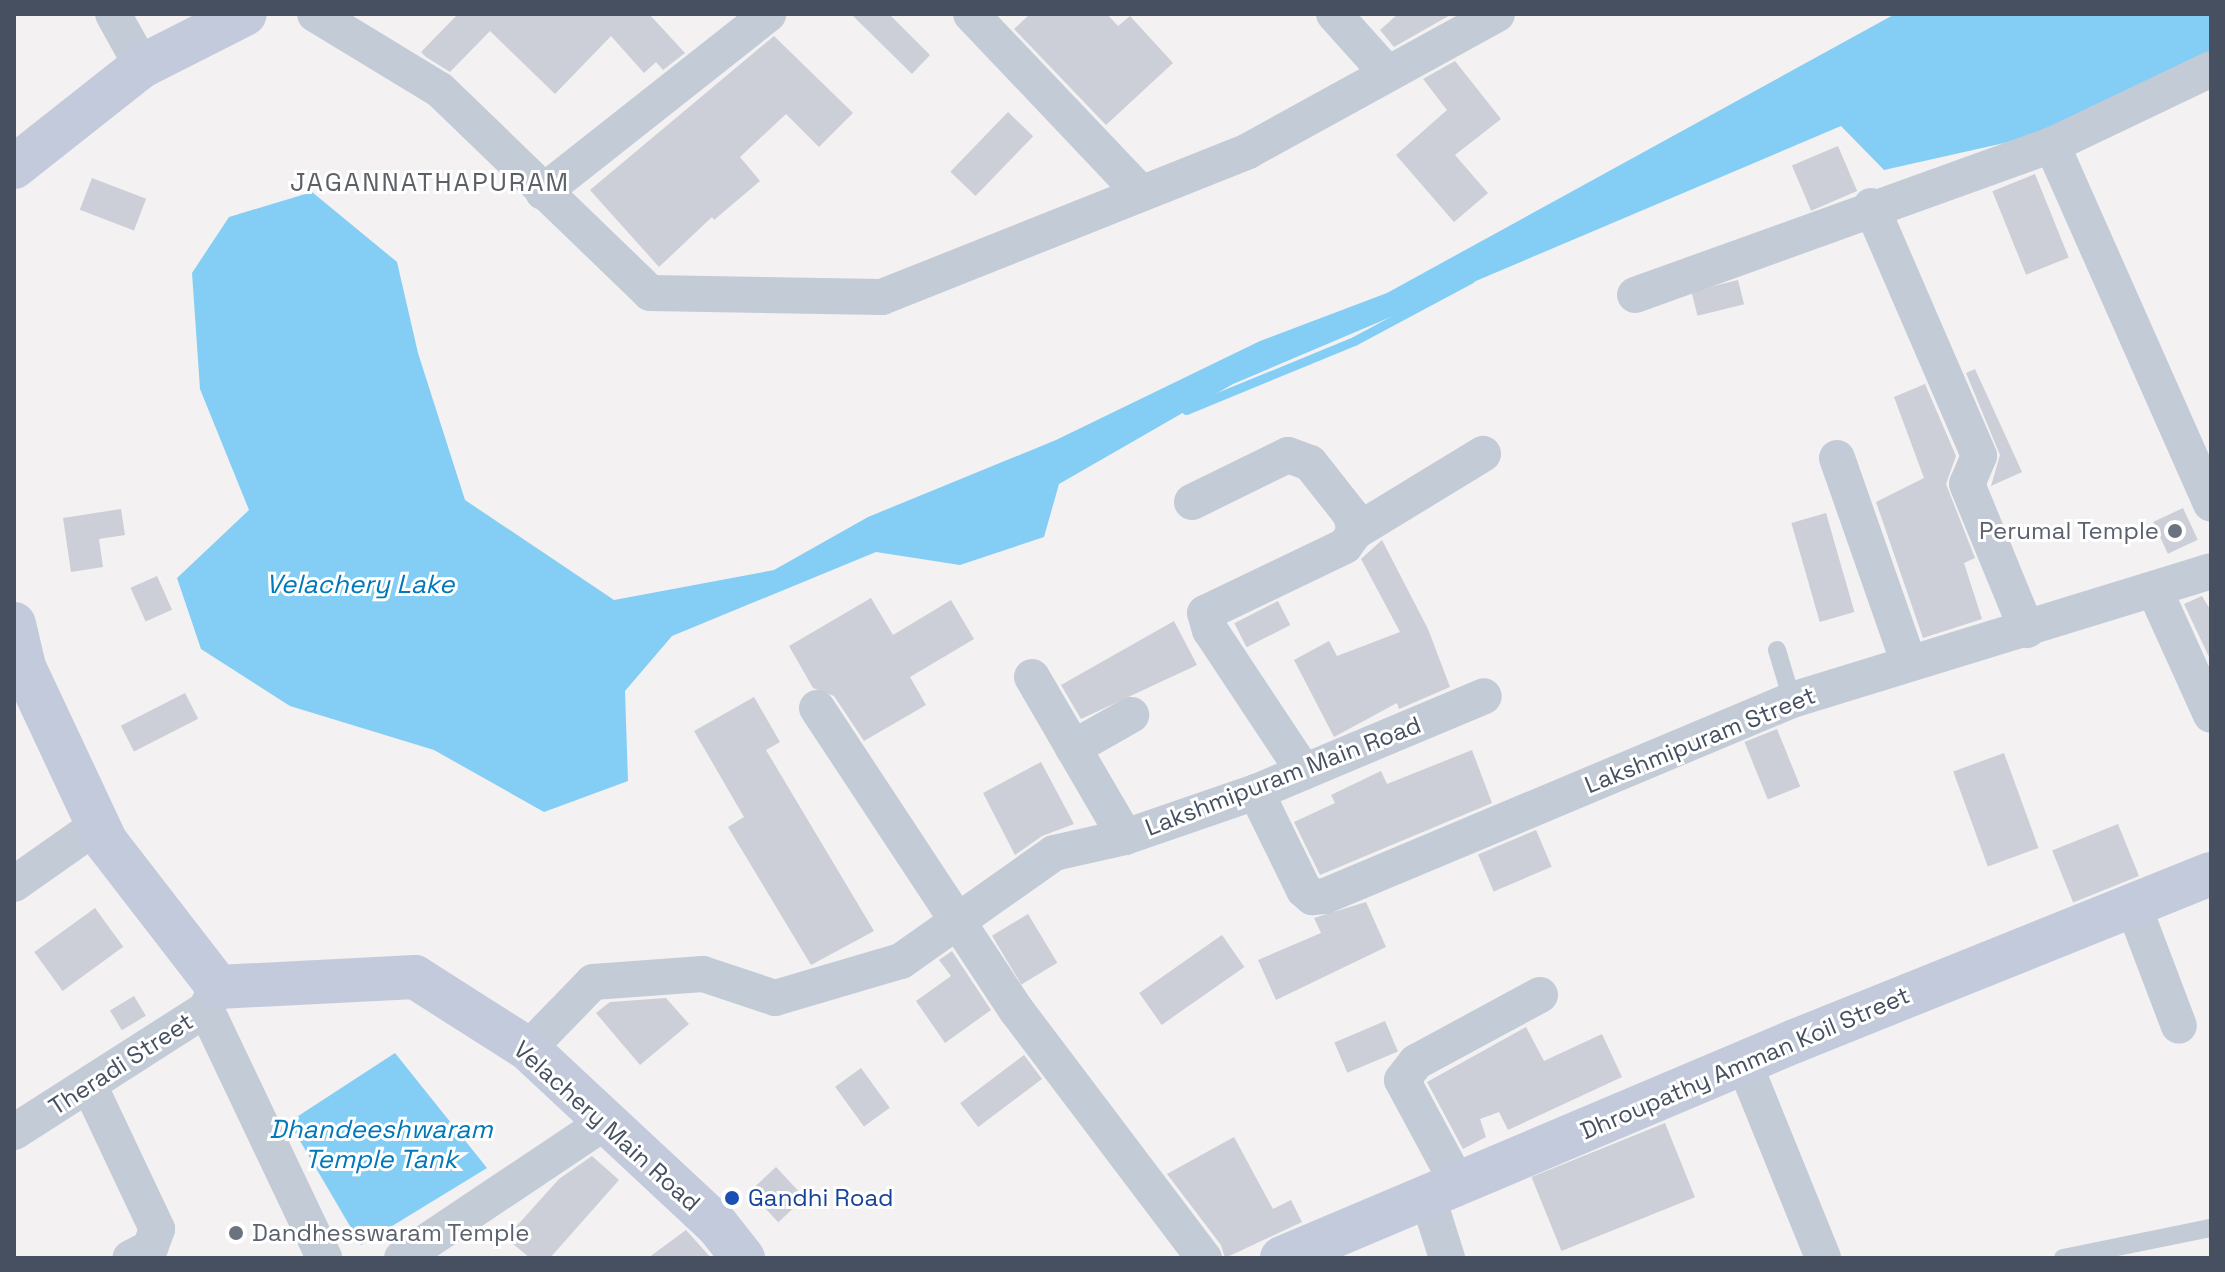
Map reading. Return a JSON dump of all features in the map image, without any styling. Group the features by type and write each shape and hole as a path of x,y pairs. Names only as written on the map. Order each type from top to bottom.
{"street":[{"path":"113,14 142,66"},
{"path":"14,167 142,66 245,14"},
{"path":"315,14 440,90 650,293 882,297 1139,191 1248,151 1497,14"},
{"path":"543,192 768,14"},
{"path":"971,14 1139,191"},
{"path":"1334,14 1387,73"},
{"path":"1635,295 1871,206 2052,145 2211,69"},
{"path":"2052,145 2211,503"},
{"path":"1871,206 1979,456 1967,484 2027,630"},
{"path":"1304,772 1210,630 1205,613 1345,546 1355,532 1483,454"},
{"path":"1192,502 1277,459 1303,457 1351,515 1355,532"},
{"path":"1837,458 1908,661"},
{"name":"Lakshmipuram Street","path":"1256,792 1304,890 1312,897 1325,896 1792,700 1908,661 2027,630 2211,571"},
{"path":"2155,591 2211,715"},
{"path":"14,624 19,668 98,825 183,948 212,998 324,1258"},
{"path":"1032,677 1125,837"},
{"name":"Lakshmipuram Main Road","path":"528,1049 593,982 703,974 775,998 901,961 1054,853 1125,837 1256,792 1484,696"},
{"path":"817,708 1017,1011 1204,1258"},
{"path":"1073,748 1131,715"},
{"path":"14,884 98,825"},
{"name":"Dhroupathy Amman Koil Street","path":"1282,1258 1744,1063 2211,874"},
{"path":"2133,905 2179,1026"},
{"name":"Velachery Main Road","path":"212,998 415,977 528,1049 717,1225 743,1258"},
{"path":"1447,1258 1443,1191 1402,1080 1416,1062 1540,995"},
{"name":"Theradi Street","path":"14,1132 90,1087 212,998"},
{"path":"1744,1063 1823,1258"},
{"path":"90,1087 154,1219 157,1238 140,1253"},
{"path":"402,1258 607,1121"}],"lane":[{"path":"1777,650 1792,700"},
{"path":"2063,1258 2211,1228"}],"water":[{"name":"Velachery Lake","path":"1895,14 2211,14 2211,51 2031,137 1884,170 1841,126 1233,384 1059,484 1044,537 960,565 876,552 672,636 625,691 628,781 544,812 434,750 290,706 201,649 177,578 249,510 200,389 192,273 229,217 312,192 397,262 418,353 465,500 614,600 774,570 868,517 1056,440 1260,341 1387,293"},
{"name":"Dhandeeshwaram Temple Tank","path":"395,1053 487,1168 361,1245 289,1122"}],"building":[{"path":"458,14 649,14 685,53 663,70 656,62 644,73 611,36 555,94 490,31 450,72 426,57 421,52"},
{"path":"851,14 889,14 930,55 912,74"},
{"path":"1030,14 1107,14 1118,26 1130,16 1173,63 1106,125 1014,29"},
{"path":"1398,14 1452,14 1394,47 1380,30"},
{"path":"774,36 853,113 819,147 786,114 740,157 760,181 714,220 712,217 659,267 590,190"},
{"path":"1455,61 1501,119 1455,155 1488,193 1454,222 1396,155 1447,110 1423,79"},
{"path":"1008,112 1033,136 976,196 950,172"},
{"path":"1838,146 1857,191 1811,211 1792,166"},
{"path":"2035,174 2069,257 2026,275 1992,191"},
{"path":"92,178 146,199 134,231 80,210"},
{"path":"1738,280 1744,304 1697,316 1691,292"},
{"path":"1975,369 2022,472 1991,486 2000,455 1966,373"},
{"path":"1925,384 1956,456 1946,484 1975,558 1964,563 1982,619 1923,638 1876,502 1924,478 1894,397"},
{"name":"Perumal Temple","path":"2183,508 2198,540 2168,554 2153,522"},
{"path":"121,509 125,535 99,539 103,567 71,572 63,518"},
{"path":"1826,513 1854,612 1820,622 1791,523"},
{"path":"1382,540 1428,629 1450,687 1399,709 1397,703 1334,737 1294,660 1329,641 1337,656 1400,632 1361,559"},
{"path":"157,576 172,610 146,622 131,588"},
{"path":"2202,596 2211,611 2211,661 2184,604"},
{"path":"871,598 893,635 951,600 974,639 910,677 926,705 864,741 834,696 813,688 789,646"},
{"path":"1278,601 1290,625 1247,647 1234,623"},
{"path":"1174,621 1197,665 1081,719 1061,685"},
{"path":"185,693 198,719 134,752 121,726"},
{"path":"754,697 780,742 766,750 874,931 811,965 728,827 744,817 694,731"},
{"path":"1777,729 1800,786 1768,800 1745,742"},
{"path":"1472,750 1492,803 1320,875 1294,822 1335,803 1331,795 1381,771 1387,784"},
{"path":"2004,753 2039,848 1988,866 1953,771"},
{"path":"1041,762 1074,824 1042,836 1015,855 983,793"},
{"path":"2118,824 2139,876 2073,903 2052,851"},
{"path":"1536,830 1552,867 1494,891 1478,855"},
{"path":"1366,902 1386,947 1276,1000 1258,960 1321,933 1314,918"},
{"path":"95,908 123,947 63,991 34,952"},
{"path":"1028,914 1057,963 1021,984 992,936"},
{"path":"1222,935 1244,967 1162,1025 1139,993"},
{"path":"952,951 991,1010 945,1043 916,1001 951,976 939,960"},
{"path":"134,996 146,1016 122,1030 110,1010"},
{"path":"666,998 689,1024 640,1065 596,1013 610,1002"},
{"path":"1385,1021 1398,1051 1347,1073 1334,1042"},
{"path":"1526,1027 1544,1061 1602,1034 1622,1077 1508,1130 1499,1112 1480,1119 1486,1137 1463,1149 1427,1082"},
{"path":"1024,1055 1042,1079 978,1127 960,1103"},
{"path":"861,1068 890,1108 864,1126 835,1087"},
{"path":"1665,1123 1695,1197 1561,1251 1531,1177"},
{"path":"1234,1137 1273,1209 1291,1200 1302,1222 1225,1258 1221,1245 1167,1174"},
{"path":"592,1156 619,1180 550,1258 530,1258 506,1238 559,1179"},
{"path":"776,1167 805,1198 778,1222 750,1192"},
{"path":"686,1230 711,1258 648,1258"}],"waterway":[{"path":"1186,410 1354,341 1470,279"}],"place":[{"name":"Perumal Temple","path":"2175,531"},
{"name":"Gandhi Road","path":"732,1198"},
{"name":"Dandhesswaram Temple","path":"236,1233"}],"district":[{"name":"JAGANNATHAPURAM","path":"430,183"}]}
